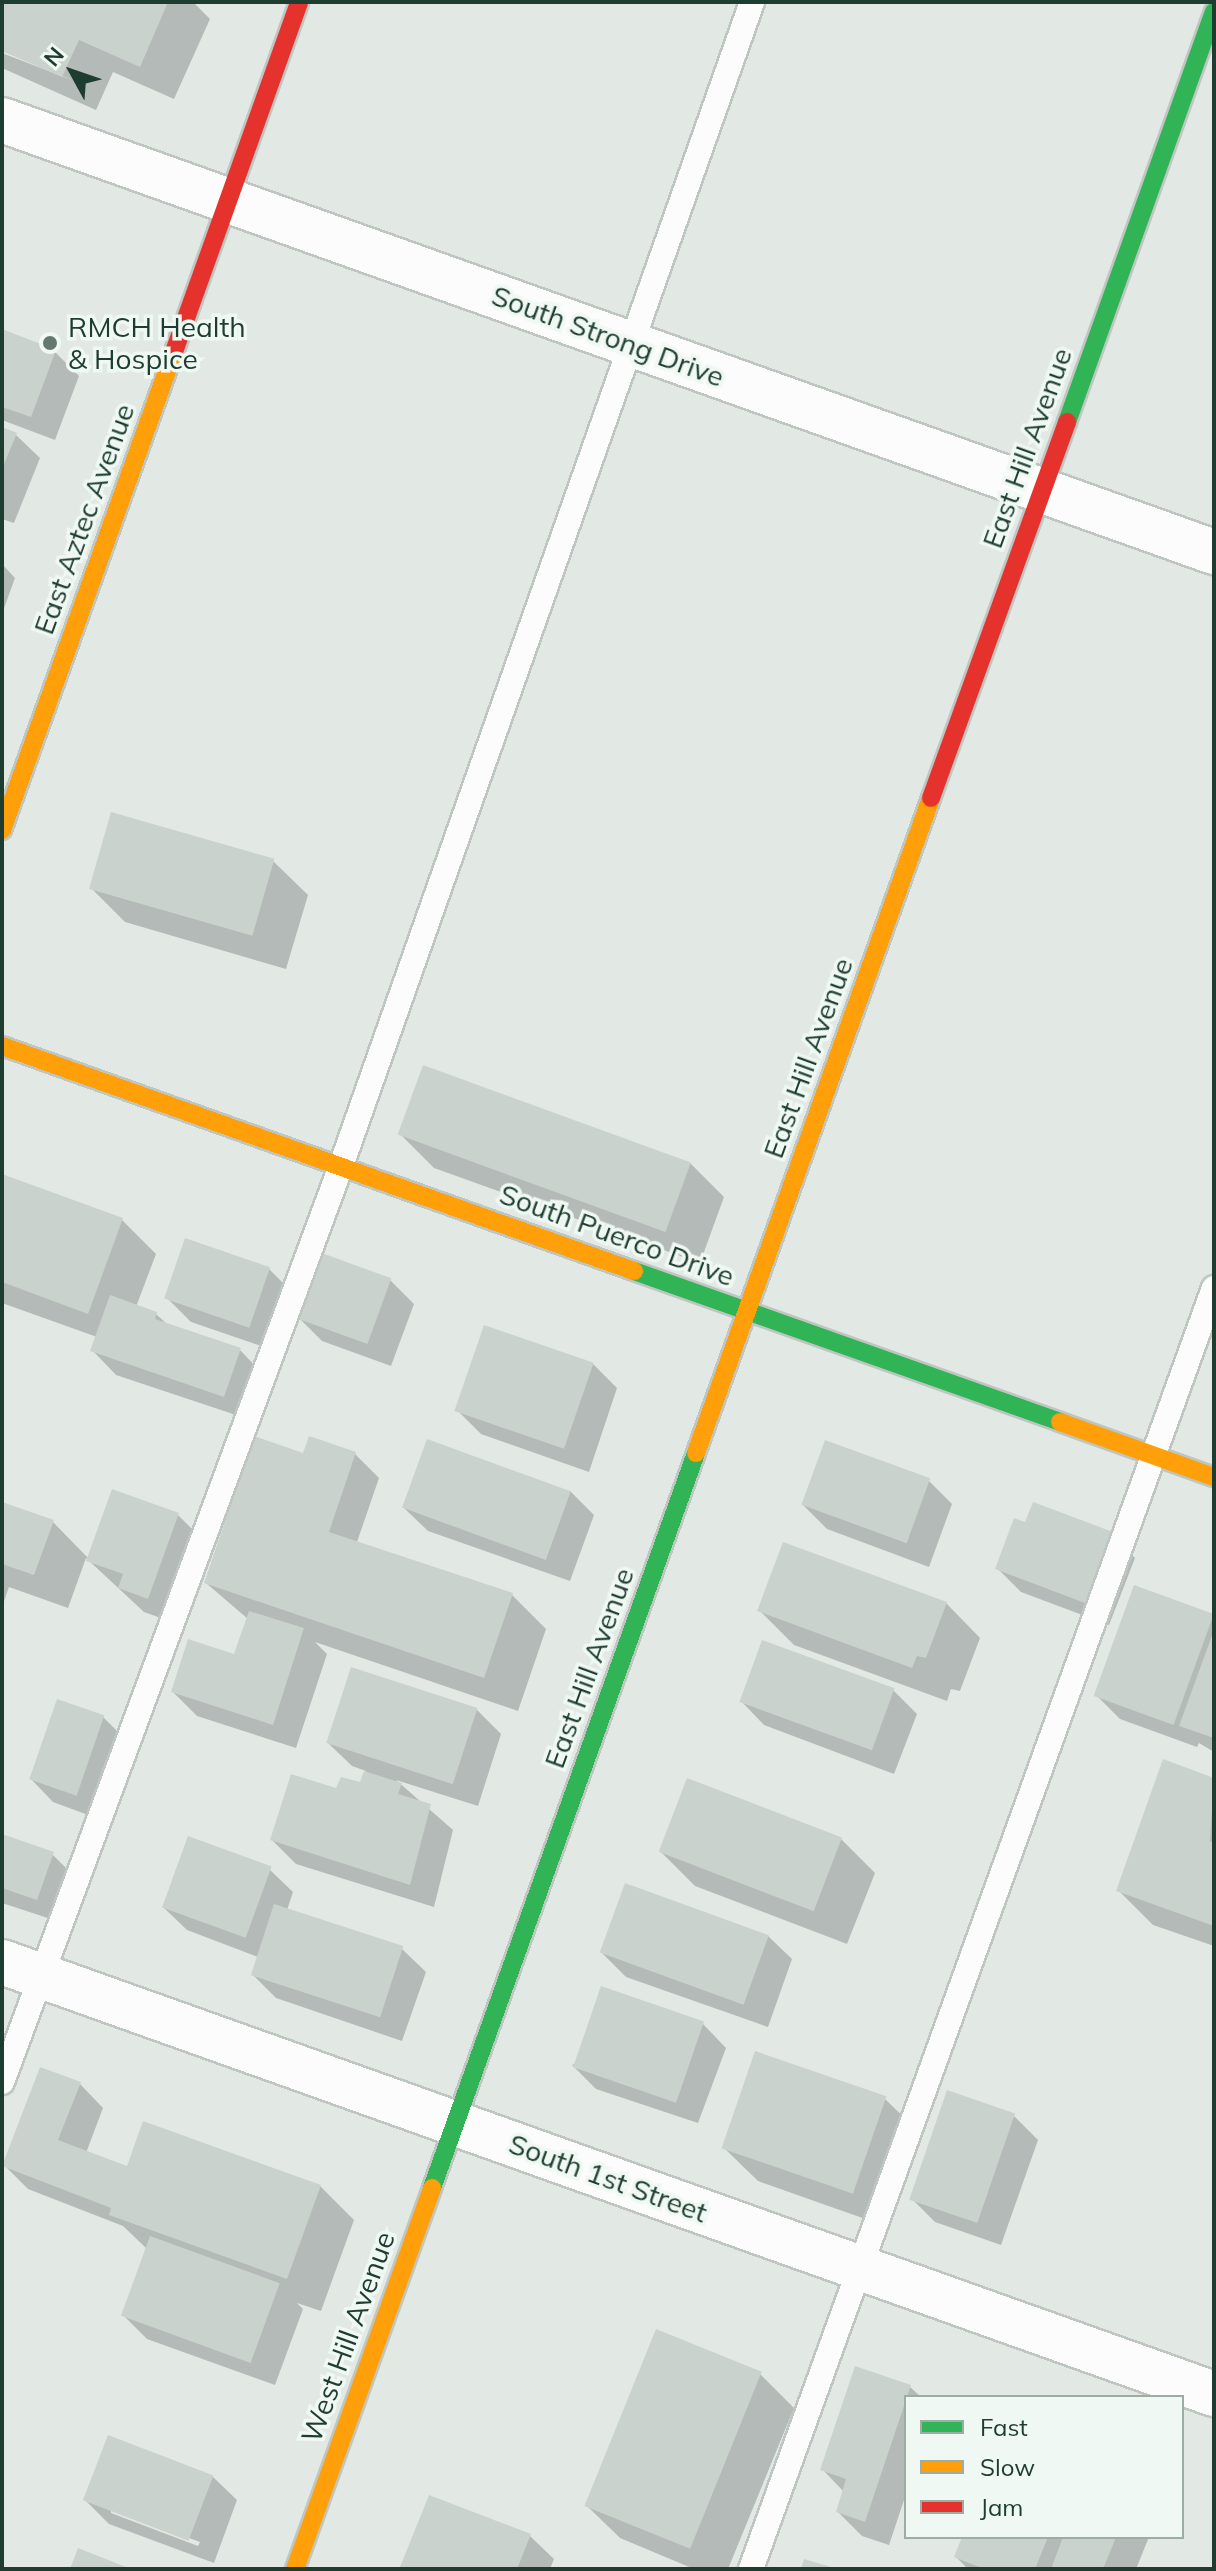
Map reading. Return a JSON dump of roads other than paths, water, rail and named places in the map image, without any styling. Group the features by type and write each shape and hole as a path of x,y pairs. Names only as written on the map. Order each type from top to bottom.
{"street":[{"name":"East Aztec Avenue","path":"2,830 299,2"},
{"name":"East Hill Avenue","path":"455,2124 1214,12"},
{"name":"South Strong Drive","path":"2,120 1214,552"},
{"name":"South Puerco Drive","path":"2,1046 1214,1477"},
{"name":"South 1st Street","path":"21,1969 1214,2394"},
{"name":"West Hill Avenue","path":"295,2569 455,2124"}],"lane":[{"path":"2,2082 21,1969 341,1166 752,2"},
{"path":"751,2569 1214,1288"}],"place":[{"name":"RMCH Health & Hospice","path":"50,343"}]}
